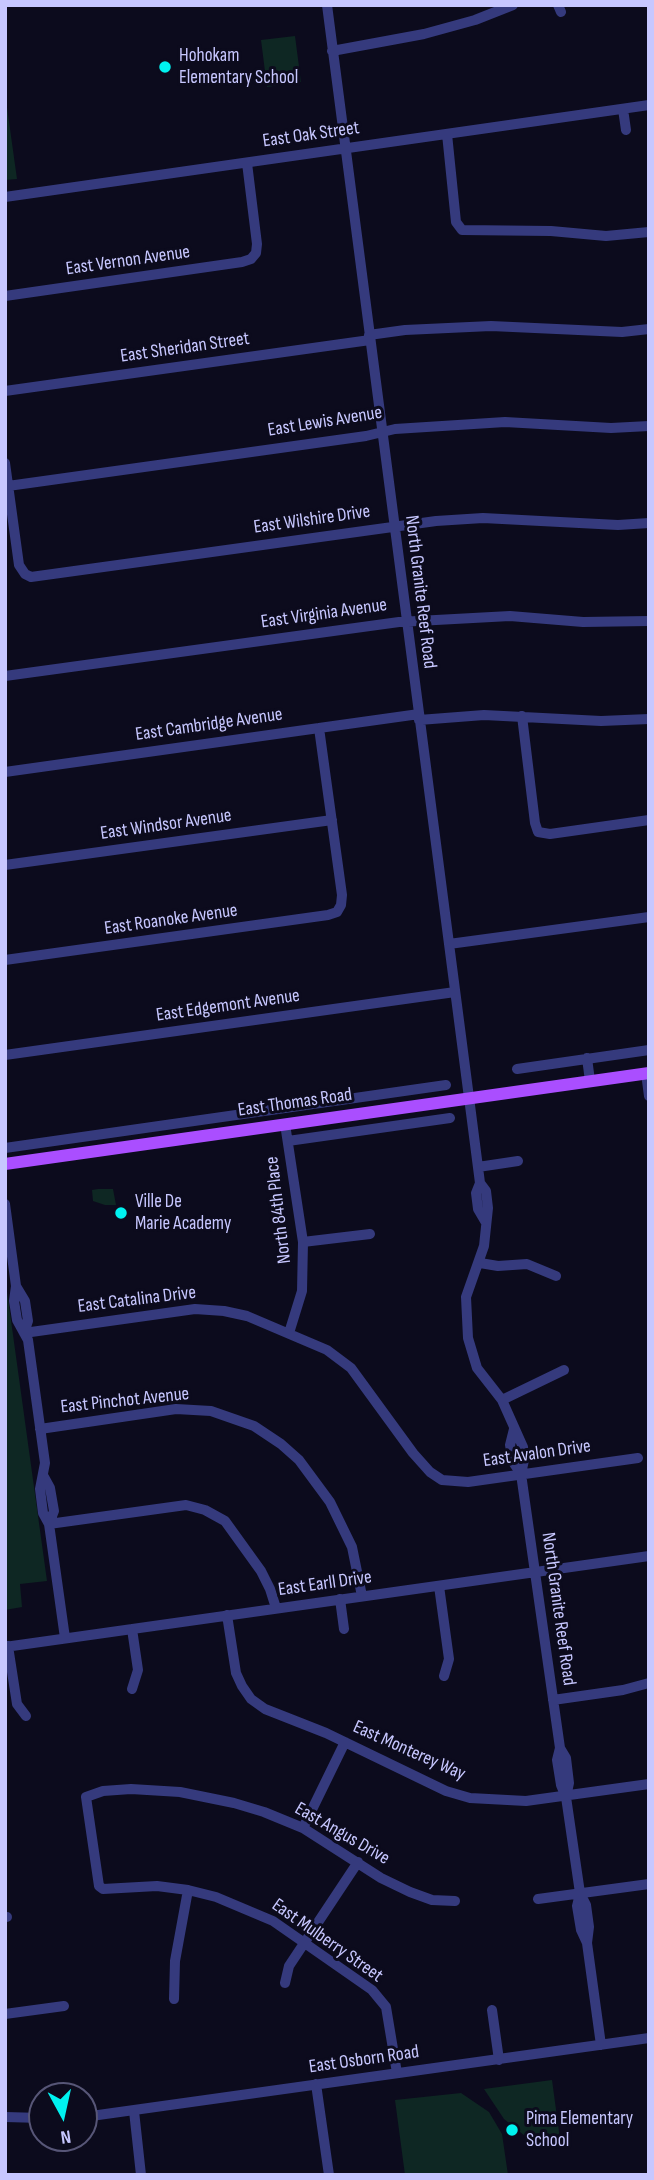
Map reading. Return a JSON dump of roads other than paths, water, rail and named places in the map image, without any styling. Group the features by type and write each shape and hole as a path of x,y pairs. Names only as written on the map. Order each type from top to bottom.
{"main road":[{"name":"East Thomas Road","path":"5,1164 647,1073"}],"street":[{"name":"North Granite Reef Road","path":"327,5 478,1167 488,1208 480,1263 466,1297 468,1338 477,1368 502,1400 523,1447 521,1474 560,1748 566,1758 569,1783 566,1797 580,1894 586,1905 589,1927 587,1943 601,2045"},
{"path":"332,51 424,34 475,20 513,5"},
{"name":"East Oak Street","path":"5,197 649,105"},
{"path":"623,109 626,130"},
{"path":"447,134 456,222 462,230 551,231 606,236 649,232"},
{"name":"East Vernon Avenue","path":"5,296 242,262 254,256 257,244 247,163"},
{"name":"East Sheridan Street","path":"5,391 370,338 405,330 491,326 622,332 649,329"},
{"name":"East Lewis Avenue","path":"8,486 436,425 505,422 611,428 649,426"},
{"path":"5,463 8,486"},
{"name":"East Wilshire Drive","path":"8,486 19,565 25,574 35,577 394,526 483,518 618,525 649,523"},
{"name":"East Virginia Avenue","path":"5,676 407,621 510,616 583,622 649,621"},
{"name":"East Cambridge Avenue","path":"5,772 319,728 419,717 484,715 601,721 649,719"},
{"path":"522,716 538,832 550,834 649,820"},
{"path":"319,728 332,820"},
{"name":"East Windsor Avenue","path":"5,865 332,820"},
{"name":"East Roanoke Avenue","path":"5,960 328,915 340,909 342,895 332,820"},
{"path":"449,944 649,917"},
{"name":"East Edgemont Avenue","path":"5,1055 455,992"},
{"path":"517,1069 649,1050"},
{"path":"587,1058 590,1081"},
{"path":"647,1073 649,1096"},
{"name":"East Thomas Road","path":"5,1147 446,1085"},
{"name":"East Thomas Road","path":"288,1141 450,1118"},
{"name":"North 84th Place","path":"285,1124 303,1242 302,1291 289,1333"},
{"path":"478,1167 517,1161"},
{"path":"5,1204 16,1286 14,1301 17,1320 28,1340 45,1463 44,1478 50,1488 54,1511 49,1524 65,1638"},
{"path":"303,1242 370,1234"},
{"path":"480,1263 498,1266 527,1264 556,1276"},
{"name":"East Catalina Drive","path":"24,1333 195,1309 247,1316 327,1350 351,1368 422,1464 442,1479"},
{"path":"502,1400 564,1370"},
{"name":"East Pinchot Avenue","path":"40,1429 176,1409 211,1411 254,1426 299,1460 330,1502 352,1548 362,1596"},
{"name":"East Avalon Drive","path":"442,1479 468,1482 638,1458"},
{"path":"49,1524 186,1505 205,1510 225,1521 261,1571 276,1608"},
{"name":"East Earll Drive","path":"6,1646 649,1556"},
{"path":"439,1586 449,1658 444,1676"},
{"path":"340,1599 344,1629"},
{"name":"East Monterey Way","path":"227,1615 236,1673 251,1699 265,1709 345,1742 422,1781 470,1798 526,1801 649,1784"},
{"path":"132,1629 138,1670 132,1689"},
{"path":"6,1646 17,1704 26,1716"},
{"path":"553,1700 613,1692 649,1683"},
{"path":"303,1828 345,1742"},
{"name":"East Angus Drive","path":"99,1886 86,1797 103,1791 131,1789 211,1797 264,1812 303,1828 381,1878 410,1892 432,1900 455,1901"},
{"path":"285,1983 289,1966 358,1862"},
{"path":"538,1899 649,1884"},
{"name":"East Mulberry Street","path":"99,1886 103,1889 157,1886 188,1891 216,1897 273,1921 372,1990 386,2007 397,2073"},
{"path":"174,1999 175,1961 188,1891"},
{"path":"5,2014 64,2006"},
{"path":"492,2010 499,2060"},
{"name":"East Osborn Road","path":"98,2116 649,2038"},
{"path":"316,2084 329,2175"},
{"path":"134,2111 141,2175"},
{"path":"5,2117 28,2118"}],"place":[{"name":"Hohokam Elementary School","path":"165,67"},
{"name":"Ville De Marie Academy","path":"121,1213"},
{"name":"Pima Elementary School","path":"512,2130"}]}
